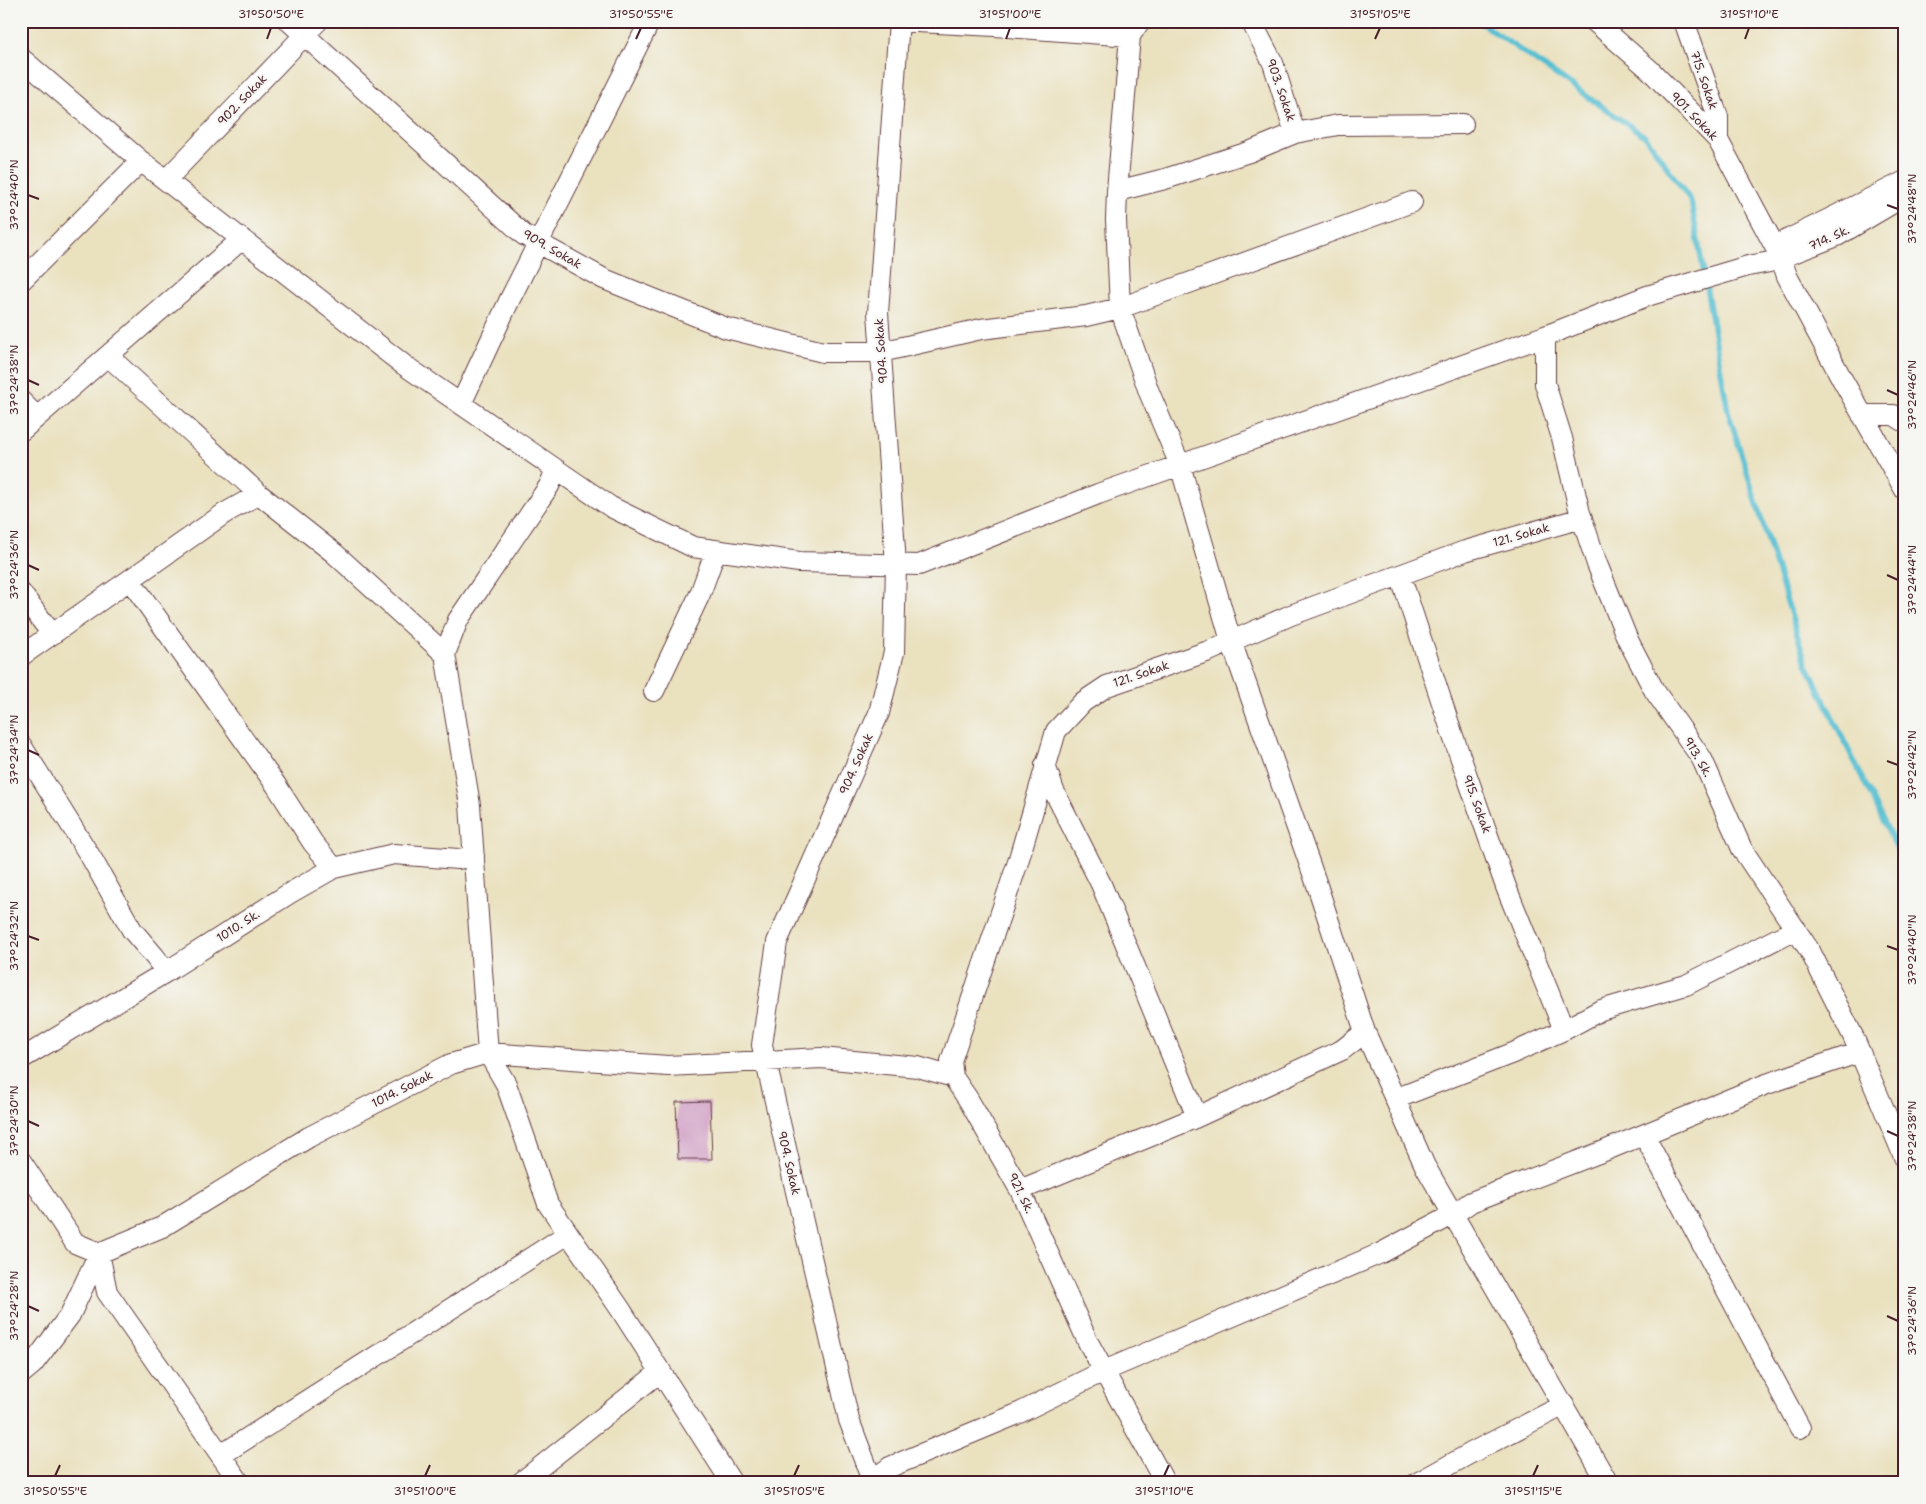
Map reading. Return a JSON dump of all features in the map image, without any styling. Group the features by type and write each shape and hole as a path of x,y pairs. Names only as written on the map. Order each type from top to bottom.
{"street":[{"name":"909. Sokak","path":"289,21 524,235 604,279 726,328 823,352 881,352 981,329 1086,316 1120,308 1412,202"},
{"name":"902. Sokak","path":"166,180 318,21"},
{"path":"461,404 650,21"},
{"path":"899,21 995,26 1135,29 1117,191 1116,220 1120,308 1149,392 1180,465 1231,641 1317,885 1365,1032 1425,1166 1608,1483"},
{"name":"904. Sokak","path":"871,1482 849,1420 762,1044 777,942 879,712 894,652 896,564 878,313 899,21"},
{"name":"903. Sokak","path":"1251,21 1273,63 1295,133"},
{"name":"901. Sokak","path":"1594,21 1649,70 1718,140 1778,252 1787,276 1905,490"},
{"name":"715. Sokak","path":"1684,21 1718,117 1718,140"},
{"name":"714. Sk.","path":"21,58 142,161 404,365 611,507 693,547 799,562 919,565 1098,494 1545,336 1647,296 1748,266 1778,252 1837,236 1905,196"},
{"path":"1117,191 1165,179 1249,152 1295,133 1338,125 1463,124"},
{"path":"21,281 142,161"},
{"path":"1778,252 1905,181"},
{"path":"21,431 242,239"},
{"name":"913. Sk.","path":"1545,336 1545,384 1562,438 1582,518 1597,564 1627,638 1654,690 1702,759 1742,849 1810,951 1860,1052 1905,1160"},
{"path":"108,356 259,494 334,553 445,654"},
{"path":"21,401 37,417"},
{"path":"1862,415 1901,417"},
{"path":"556,470 549,486 458,620 445,654 470,806 488,1053 506,1084 548,1204 732,1483"},
{"path":"21,656 225,513 259,494"},
{"name":"121. Sokak","path":"953,1077 951,1061 1018,862 1056,731 1083,702 1107,686 1209,651 1290,616 1465,551 1582,518"},
{"path":"654,691 700,594 716,550"},
{"name":"915. Sokak","path":"1400,575 1453,736 1503,878 1564,1030"},
{"path":"130,580 276,785 313,843 334,868"},
{"path":"21,593 52,634"},
{"path":"21,745 92,859 132,930 166,972"},
{"path":"1045,765 1054,791 1101,884 1197,1117"},
{"name":"1010. Sk.","path":"21,1059 166,972 290,893 334,868 394,854 458,859 474,856"},
{"path":"1395,1099 1512,1053 1564,1030 1601,1010 1686,985 1796,930"},
{"path":"1020,1190 1197,1117 1342,1050 1365,1032"},
{"path":"871,1482 890,1467 1016,1415 1104,1371 1381,1252 1454,1214 1471,1202 1644,1135 1764,1085 1860,1052"},
{"name":"1014. Sokak","path":"99,1253 162,1227 309,1137 451,1064 488,1053 668,1066 766,1062"},
{"path":"766,1062 821,1058 918,1067 953,1077"},
{"name":"921. Sk.","path":"953,1077 968,1099 1020,1190 1088,1342 1165,1483"},
{"path":"1644,1135 1800,1428"},
{"path":"21,1161 75,1243 99,1253"},
{"path":"221,1455 568,1234"},
{"path":"21,1374 33,1364 70,1315 88,1272 99,1253"},
{"path":"99,1253 107,1292 240,1483"},
{"path":"520,1483 660,1372"},
{"path":"1417,1483 1471,1452 1564,1405"}],"building":[{"path":"710,1101 712,1159 678,1159 676,1102"}],"waterway":[{"path":"1478,21 1646,137 1691,201 1728,411 1806,663 1905,865"}]}
